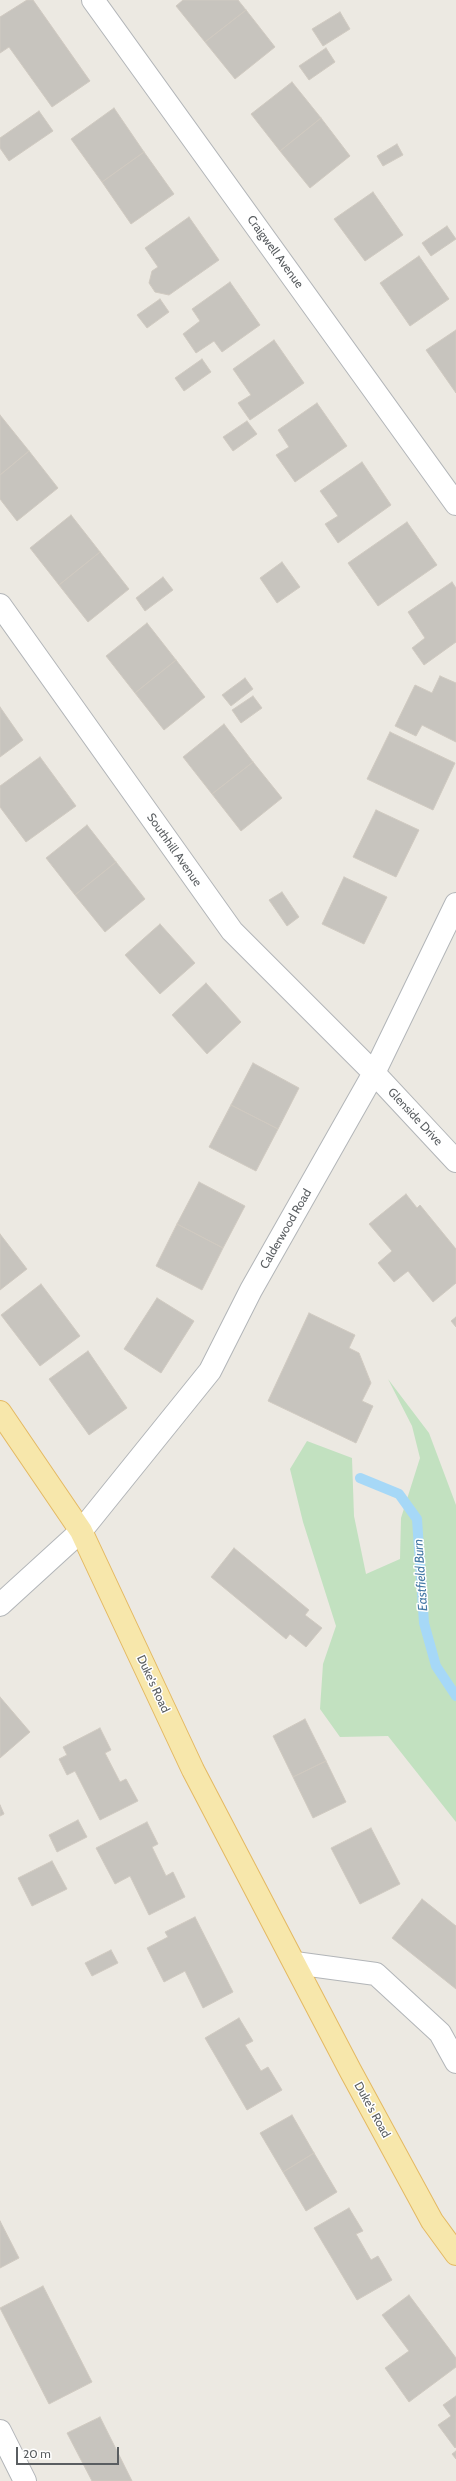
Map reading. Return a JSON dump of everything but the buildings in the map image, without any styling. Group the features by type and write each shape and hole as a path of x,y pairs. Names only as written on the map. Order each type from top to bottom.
{"main road":[{"name":"Duke's Road","path":"0,1412 81,1531 193,1770 294,1963 429,2214 456,2254"}],"street":[{"name":"Craigwell Avenue","path":"93,0 456,504"},
{"name":"Southhill Avenue","path":"0,605 232,931 374,1073"},
{"name":"Calderwood Road","path":"0,1605 81,1531 210,1370 251,1290 374,1073 456,904"},
{"name":"Glenside Drive","path":"374,1073 456,1162"},
{"path":"294,1963 376,1974 440,2033 456,2062"},
{"path":"0,2431 25,2481"}],"green space":[{"path":"388,1379 429,1433 456,1505 456,1822 388,1736 340,1737 320,1709 323,1664 336,1626 303,1522 290,1469 307,1441 352,1458 354,1516 366,1574 400,1559 401,1518 420,1458 412,1426"}],"waterway":[{"name":"Eastfield Burn","path":"360,1478 399,1494 417,1519 424,1623 436,1666 456,1696"}]}
